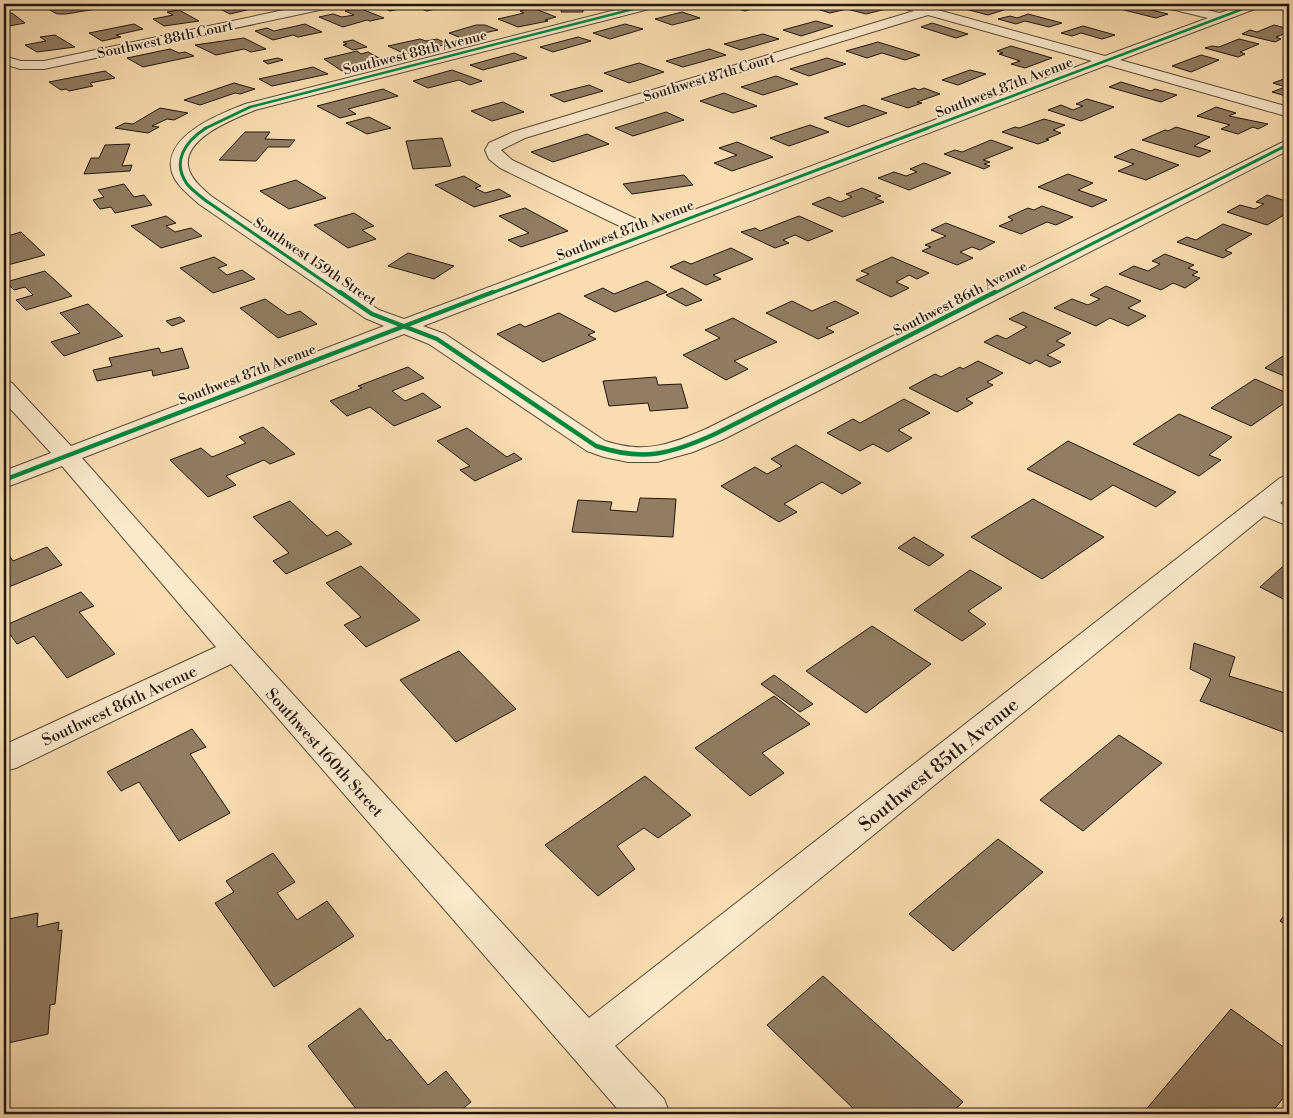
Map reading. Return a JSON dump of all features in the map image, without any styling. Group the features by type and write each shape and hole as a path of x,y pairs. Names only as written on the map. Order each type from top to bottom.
{"street":[{"name":"Southwest 88th Court","path":"4,60 30,66 71,59 329,4"},
{"path":"904,4 1289,112"},
{"path":"1166,4 1221,17"},
{"name":"Southwest 87th Avenue","path":"4,480 404,326 1256,4"},
{"name":"Southwest 88th Avenue","path":"190,140 224,118 269,101 643,5"},
{"name":"Southwest 87th Court","path":"650,233 506,164 495,156 493,150 499,143 519,135 928,11"},
{"name":"Southwest 159th Street","path":"190,140 179,156 178,166 180,175 194,192 372,314 437,339 596,446 620,454 635,456"},
{"name":"Southwest 86th Avenue","path":"635,456 672,453 715,434 1289,144"},
{"name":"Southwest 160th Street","path":"4,388 649,1114"},
{"name":"Southwest 85th Avenue","path":"586,1044 1276,511 1289,483"},
{"name":"Southwest 86th Avenue","path":"4,760 235,650"}],"building":[{"path":"68,4 95,4 102,8 57,14 46,8"},
{"path":"226,4 267,5 230,14 214,6"},
{"path":"374,4 435,4 444,7 427,11 413,6 390,11"},
{"path":"552,4 583,4 583,12 561,12 562,8 551,8"},
{"path":"722,4 768,4 745,11"},
{"path":"837,4 868,4 886,9 866,14 847,9 830,13 817,9"},
{"path":"988,4 1007,9 988,15 950,5"},
{"path":"1127,4 1168,14 1156,18 1108,6"},
{"path":"359,8 384,18 367,20 343,27 319,17 333,14 342,17 354,15 345,11"},
{"path":"533,8 556,17 545,20 548,21 518,27 498,19 524,13 520,11"},
{"path":"179,10 199,21 164,26 153,19 173,15 167,12"},
{"path":"682,12 700,18 672,25 655,19"},
{"path":"12,13 25,23 4,27 4,14"},
{"path":"1028,14 1062,23 1049,27 1025,21 1016,24 998,19 1010,16 1017,18"},
{"path":"816,21 833,26 801,36 783,30"},
{"path":"932,23 968,34 956,38 921,27"},
{"path":"134,24 143,29 116,35 121,37 102,41 89,33"},
{"path":"305,24 322,32 298,37 293,35 273,40 255,31 267,28 274,31"},
{"path":"625,24 643,29 610,39 593,33"},
{"path":"476,25 485,25 498,30 461,38 449,33"},
{"path":"1274,25 1289,29 1289,32 1276,37 1281,39 1275,42 1242,34 1250,30 1257,32"},
{"path":"1083,26 1115,35 1102,39 1081,33 1072,36 1061,33"},
{"path":"763,34 779,39 741,50 724,44"},
{"path":"55,35 75,47 37,52 25,45 46,41 40,37"},
{"path":"578,37 591,41 553,52 540,47"},
{"path":"244,38 266,49 251,52 244,49 216,55 195,45"},
{"path":"420,39 426,41 437,39 448,44 405,54 388,46"},
{"path":"1239,39 1259,44 1240,52 1245,54 1238,57 1205,48 1219,47"},
{"path":"353,40 367,47 353,50 343,45 347,44 343,42"},
{"path":"878,42 920,55 905,60 882,53 867,58 846,51"},
{"path":"1011,46 1052,58 1025,68 1011,64 1020,61 999,54 1003,53 997,51"},
{"path":"170,49 194,56 143,67 127,58"},
{"path":"709,49 726,55 683,67 666,61"},
{"path":"357,51 361,54 368,52 381,59 351,66 355,68 342,71 324,59"},
{"path":"514,53 527,58 483,70 470,65"},
{"path":"1201,55 1219,60 1191,72 1172,66"},
{"path":"278,58 283,60 268,64 263,61"},
{"path":"827,58 846,64 809,76 790,69"},
{"path":"639,63 664,72 629,83 604,73"},
{"path":"313,67 328,74 272,86 259,79"},
{"path":"452,70 482,81 470,85 459,80 428,88 413,81"},
{"path":"970,70 986,74 958,85 942,80"},
{"path":"105,71 115,78 90,83 93,86 69,91 66,89 61,90 49,82"},
{"path":"776,76 798,84 763,95 741,87"},
{"path":"1284,79 1289,80 1289,97 1272,92 1285,87 1273,83"},
{"path":"1121,82 1151,91 1155,89 1177,95 1161,102 1109,87"},
{"path":"234,83 255,89 240,94 235,93 200,105 184,100"},
{"path":"589,85 603,91 564,102 550,95"},
{"path":"914,88 919,90 924,88 940,94 917,102 922,103 908,108 881,99"},
{"path":"383,89 398,96 348,109 356,114 340,118 317,106"},
{"path":"724,93 757,106 733,113 700,101"},
{"path":"1087,99 1114,107 1081,121 1048,110 1061,105 1073,110 1083,106 1076,104"},
{"path":"503,102 524,112 492,121 471,111"},
{"path":"864,105 887,113 848,127 824,118"},
{"path":"1216,107 1236,113 1229,116 1268,124 1258,129 1253,127 1238,134 1221,129 1230,125 1197,116"},
{"path":"160,108 188,113 174,120 167,119 152,126 159,127 148,133 115,128 125,123 133,124"},
{"path":"666,112 684,120 633,136 615,128"},
{"path":"369,117 391,128 367,134 346,123"},
{"path":"1044,119 1065,125 1053,130 1061,133 1038,144 1002,132 1015,127 1019,128"},
{"path":"810,125 829,132 789,146 770,138"},
{"path":"1176,127 1210,137 1194,146 1211,151 1199,157 1142,140"},
{"path":"245,132 270,132 265,139 295,140 289,147 268,147 256,161 219,160"},
{"path":"587,134 609,144 553,162 531,152"},
{"path":"442,138 451,166 413,169 406,141"},
{"path":"991,140 1013,148 983,160 990,162 984,164 990,166 984,169 944,154 955,150 962,152"},
{"path":"737,142 773,157 732,171 714,163 737,155 719,148"},
{"path":"130,144 122,166 132,165 130,171 84,174 91,158 99,158 105,145"},
{"path":"1132,149 1179,165 1146,180 1118,171 1134,164 1114,157"},
{"path":"924,163 951,173 909,190 878,178 894,172 906,176 917,172 910,169"},
{"path":"1068,174 1093,183 1078,190 1107,200 1092,207 1038,187"},
{"path":"684,175 693,185 632,194 623,184"},
{"path":"464,176 481,186 475,188 485,193 499,189 511,196 474,207 435,185"},
{"path":"296,180 326,198 289,209 260,191"},
{"path":"124,184 134,197 144,195 152,205 115,213 111,207 100,209 93,200 104,197 98,190"},
{"path":"862,188 881,196 875,198 884,202 843,217 812,204 829,197 840,202 852,197 846,194"},
{"path":"1267,195 1289,202 1289,212 1267,225 1227,212 1240,205 1255,209 1264,204 1256,202"},
{"path":"1042,206 1073,217 1056,225 1047,222 1021,234 999,226 1013,220 1008,217 1028,208 1034,210"},
{"path":"525,208 568,231 521,247 508,240 529,233 499,216"},
{"path":"354,213 374,226 362,230 376,239 348,248 314,225"},
{"path":"166,216 176,223 166,226 175,232 191,228 202,236 161,248 131,226"},
{"path":"799,216 833,231 808,241 795,235 783,240 789,243 775,248 741,232 755,228 760,231"},
{"path":"946,223 995,242 980,250 972,247 960,252 973,258 957,265 922,251 931,247 925,245 946,236 931,230"},
{"path":"1223,224 1252,234 1225,250 1232,253 1223,258 1177,242 1187,237 1196,240"},
{"path":"21,232 45,255 4,266 4,252 6,252 4,250 4,237"},
{"path":"731,248 753,259 713,275 721,279 706,285 670,267 684,261 691,264"},
{"path":"408,253 454,266 434,279 388,266"},
{"path":"1165,254 1194,265 1188,268 1198,272 1192,275 1200,278 1185,288 1173,283 1161,290 1119,274 1134,266 1148,271 1160,264 1152,261"},
{"path":"214,257 227,265 218,268 227,275 242,270 255,279 213,293 180,268"},
{"path":"892,257 929,273 917,279 909,275 896,282 909,288 891,297 856,280 869,274 861,271"},
{"path":"45,271 72,296 26,310 16,300 33,295 25,287 14,290 6,282"},
{"path":"647,281 667,292 615,312 584,296 603,288 614,294"},
{"path":"1106,286 1141,301 1128,308 1146,316 1128,326 1110,318 1096,326 1054,308 1072,299 1088,305 1100,299 1090,295"},
{"path":"682,288 702,300 686,306 666,295"},
{"path":"265,299 288,315 300,311 317,324 278,338 240,308"},
{"path":"792,301 812,311 835,301 859,313 826,328 834,332 818,339 766,313"},
{"path":"88,304 123,336 64,356 51,342 80,333 60,313"},
{"path":"1023,312 1071,333 1056,341 1065,345 1047,355 1061,362 1050,367 1036,360 1030,364 984,342 997,335 1006,339 1027,327 1009,319"},
{"path":"559,313 595,332 588,335 596,339 543,362 497,334 520,324 525,327"},
{"path":"180,317 185,321 172,326 166,321"},
{"path":"733,318 777,342 734,361 748,369 726,380 683,355 720,338 705,330"},
{"path":"159,348 161,353 182,348 189,368 153,376 152,370 97,381 93,370 112,366 109,358"},
{"path":"1289,352 1289,378 1265,368"},
{"path":"978,361 1003,373 987,382 993,385 966,399 973,403 957,412 909,388 935,374 941,377 960,367 963,369"},
{"path":"408,367 424,378 392,391 405,401 423,393 441,407 394,426 370,407 347,416 330,401 362,388 358,386"},
{"path":"656,377 658,385 681,384 688,408 650,411 648,403 609,406 603,381"},
{"path":"1255,379 1289,394 1289,400 1251,426 1211,408"},
{"path":"904,399 930,413 898,430 912,438 888,452 873,444 860,451 827,433 853,419 860,423"},
{"path":"1179,414 1232,437 1209,455 1221,460 1199,476 1133,444"},
{"path":"263,427 295,454 270,464 264,460 226,476 236,485 208,497 170,460 201,448 212,457 246,443 239,437"},
{"path":"467,428 507,457 514,453 522,459 475,481 460,470 470,466 437,441"},
{"path":"1068,441 1176,492 1156,507 1113,485 1091,500 1027,469"},
{"path":"796,445 861,483 842,494 822,482 784,504 797,512 779,522 721,486 755,467 767,474 782,466 771,459"},
{"path":"640,498 676,499 673,537 572,532 578,500 612,502 610,510 637,512"},
{"path":"1033,499 1104,537 1042,579 971,537"},
{"path":"290,501 327,536 337,531 352,544 286,574 273,561 289,553 253,517"},
{"path":"914,537 944,555 929,566 898,548"},
{"path":"47,547 62,565 4,589 4,548 13,561"},
{"path":"1289,561 1289,602 1260,587"},
{"path":"361,566 420,620 366,647 344,625 361,617 326,583"},
{"path":"970,570 1002,588 968,611 986,624 962,641 914,610"},
{"path":"81,592 94,606 79,612 115,654 67,678 34,636 17,644 4,626"},
{"path":"872,626 931,664 866,713 806,671"},
{"path":"1194,643 1235,657 1229,676 1288,694 1283,732 1200,701 1211,679 1190,669"},
{"path":"459,651 516,709 456,742 400,680"},
{"path":"774,675 813,704 800,712 761,684"},
{"path":"774,696 810,724 762,753 784,773 750,796 695,748"},
{"path":"192,729 206,747 190,754 230,813 179,841 139,782 121,791 107,772"},
{"path":"1119,735 1162,763 1083,831 1040,800"},
{"path":"645,776 691,815 658,838 644,828 617,846 635,869 598,896 545,845"},
{"path":"998,839 1043,872 953,951 909,914"},
{"path":"273,853 295,882 277,893 297,920 327,901 354,936 274,987 215,903 234,892 226,881"},
{"path":"1289,909 1289,927 1280,921"},
{"path":"38,913 37,927 59,922 58,931 62,930 55,1004 50,1005 48,1034 4,1044 4,920"},
{"path":"823,976 963,1102 950,1114 859,1114 767,1025"},
{"path":"360,1008 387,1041 390,1039 428,1085 446,1071 471,1102 456,1114 360,1114 308,1046"},
{"path":"1231,1009 1289,1051 1289,1090 1271,1114 1143,1113"}],"cycle path":[{"path":"653,4 250,107 215,122 199,132 187,143 180,155 180,169 188,184 205,200 372,314 437,339 596,446 613,452 643,456 670,452 715,434 1289,144"},
{"path":"4,480 404,326 1256,4"}]}
